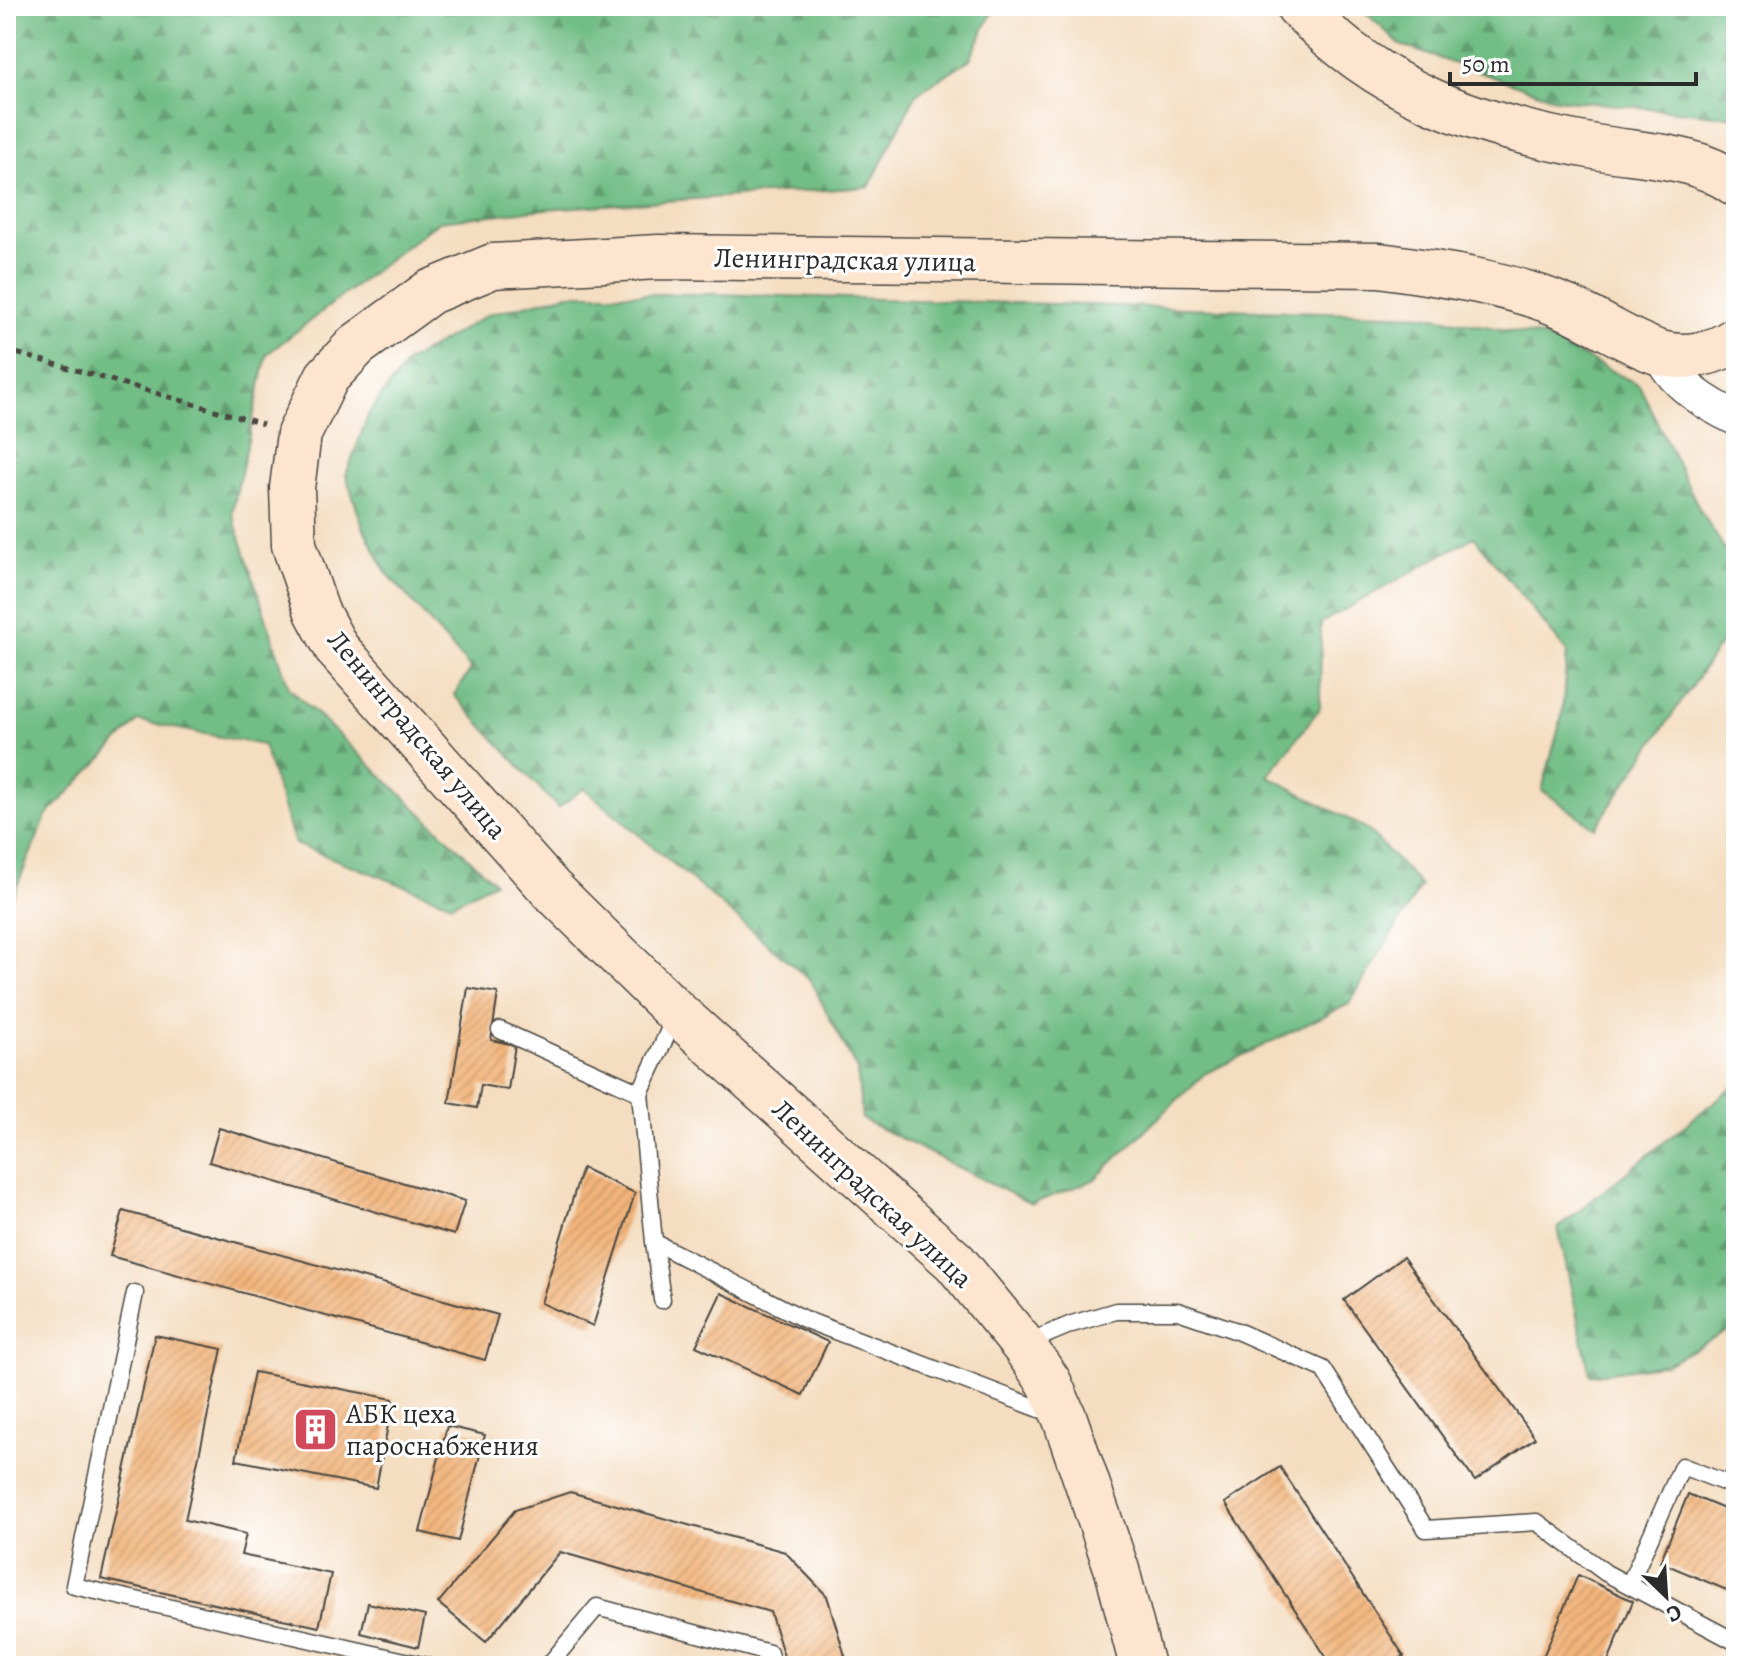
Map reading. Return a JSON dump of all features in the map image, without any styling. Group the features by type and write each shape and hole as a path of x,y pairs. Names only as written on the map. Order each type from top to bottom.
{"street":[{"path":"1298,6 1322,31 1373,71 1434,103 1500,128 1592,147 1694,162 1736,184"},
{"name":"Ленинградская улица","path":"1142,1666 1117,1570 1065,1419 1049,1382 1023,1345 955,1262 677,1013 550,888 337,649 317,612 294,545 292,488 299,434 327,377 357,345 430,292 493,266 658,257 1379,265 1471,278 1567,307 1661,353"},
{"path":"1736,339 1700,356 1661,353 1665,367 1711,406 1736,418"}],"lane":[{"path":"662,1300 640,1093 677,1013"},
{"path":"500,1030 640,1093"},
{"path":"654,1242 806,1320 1065,1419"},
{"path":"135,1293 74,1586 427,1666"},
{"path":"1023,1345 1072,1324 1116,1311 1178,1311 1237,1331 1323,1369 1426,1529 1537,1522 1606,1573 1736,1642"},
{"path":"1629,1585 1682,1466 1736,1487"},
{"path":"548,1666 597,1607 769,1653 773,1666"}],"path":[{"path":"6,350 299,434"}],"green space":[{"path":"6,6 995,6 970,59 916,94 869,187 545,209 439,221 267,354 232,513 289,688 494,882 452,904 295,844 263,745 138,721 46,816 6,912"},
{"path":"1359,6 1736,6 1736,117 1557,99 1400,45"},
{"path":"569,294 713,294 1423,315 1545,337 1639,385 1700,510 1736,567 1736,621 1595,828 1542,790 1562,716 1567,652 1474,537 1321,623 1320,708 1268,776 1367,829 1421,886 1349,1004 1204,1074 1094,1180 1031,1204 862,1119 857,1070 810,980 584,788 558,808 454,695 471,669 386,572 363,527 346,475 369,413 407,362 489,314"},
{"path":"1736,1084 1736,1327 1666,1364 1590,1375 1558,1228"}],"building":[{"path":"468,988 498,993 491,1040 515,1045 508,1090 481,1085 477,1108 449,1103"},
{"path":"219,1128 465,1201 454,1235 209,1162"},
{"path":"582,1168 635,1193 593,1326 541,1303"},
{"path":"123,1211 498,1315 485,1360 110,1256"},
{"path":"1403,1257 1535,1438 1475,1481 1344,1300"},
{"path":"721,1293 828,1342 803,1395 696,1346"},
{"path":"155,1335 222,1349 185,1520 246,1534 241,1555 331,1574 319,1627 101,1579"},
{"name":"АБК цеха пароснабжения","path":"254,1372 393,1399 376,1488 236,1460"},
{"path":"447,1426 485,1435 458,1541 420,1532"},
{"path":"1280,1467 1404,1656 1389,1666 1332,1666 1225,1503"},
{"path":"570,1492 785,1552 827,1596 848,1666 787,1666 770,1612 560,1552 486,1642 438,1603 515,1510"},
{"path":"1688,1494 1736,1514 1736,1594 1660,1562"},
{"path":"1578,1575 1633,1601 1606,1666 1539,1666"},
{"path":"368,1603 425,1616 418,1647 361,1633"}],"place":[{"name":"АБК цеха пароснабжения","path":"315,1429"}]}
